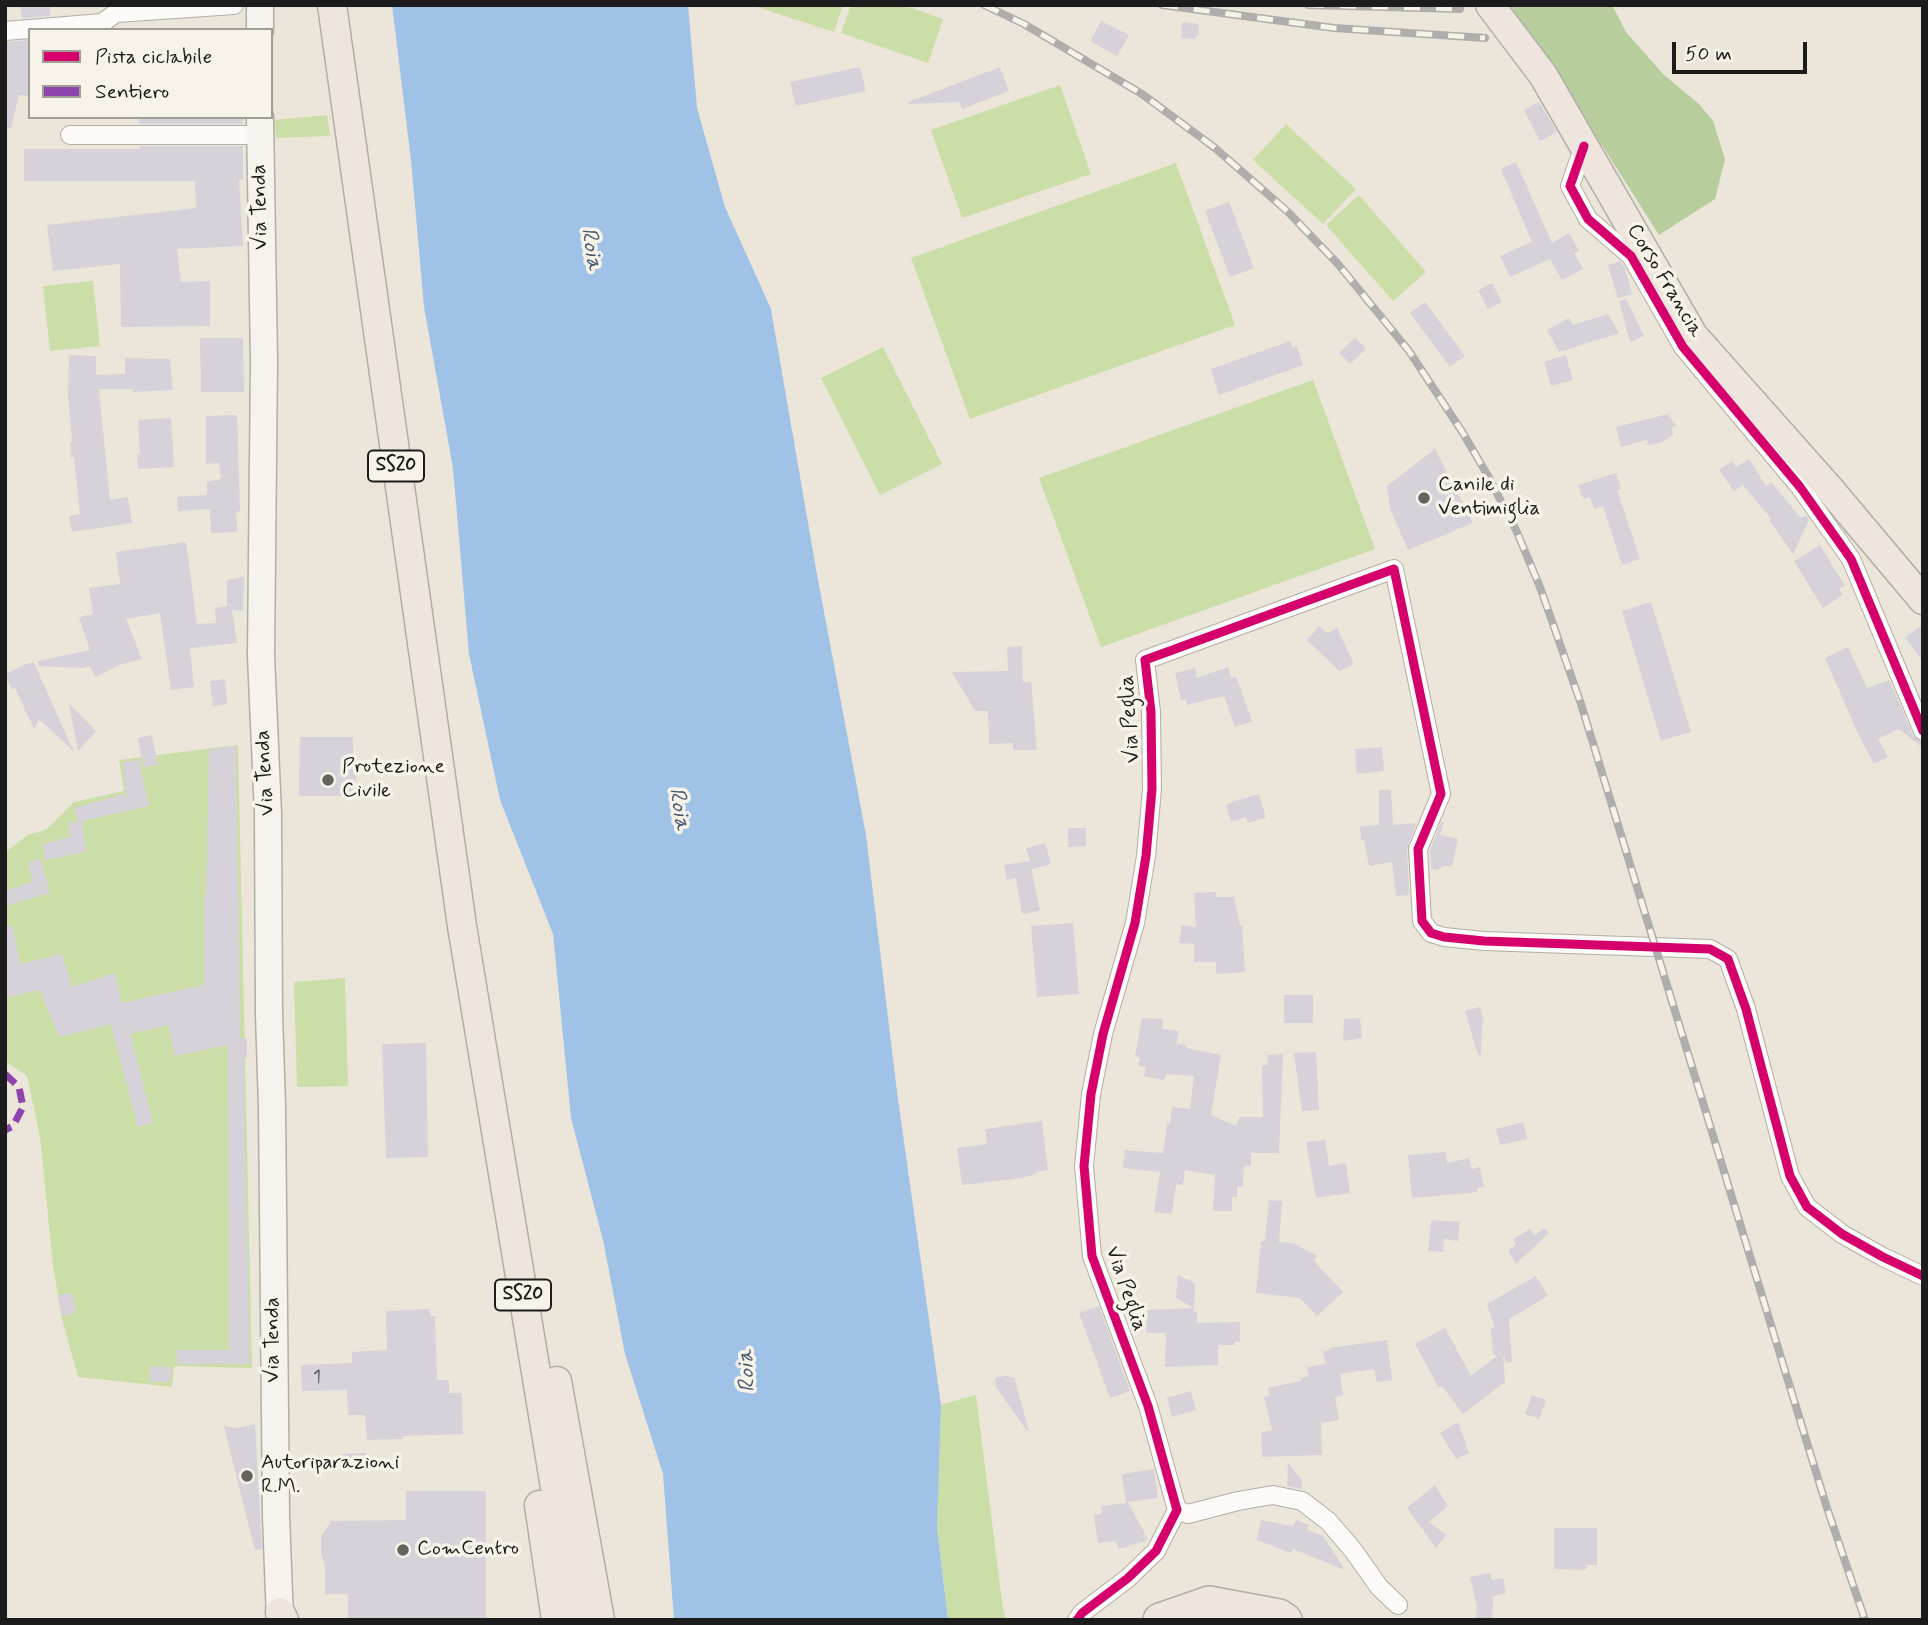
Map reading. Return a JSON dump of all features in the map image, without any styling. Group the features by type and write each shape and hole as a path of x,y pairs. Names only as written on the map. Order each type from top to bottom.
{"highway":[{"path":"1160,1620 1209,1603 1279,1616 1285,1620"}],"main road":[{"path":"260,5 260,28"},
{"name":"SS20","path":"332,5 462,926 577,1620"},
{"name":"Corso Francia","path":"1490,5 1543,75 1693,335 1828,487 1923,600"},
{"name":"Via Tenda","path":"260,126 264,361 261,656 268,814 268,1014 281,1617"},
{"path":"493,1117 491,1198 556,1620"},
{"path":"493,1117 524,1211 600,1620"}],"street":[{"path":"30,28 102,23 116,13 234,5"},
{"path":"5,31 28,28"},
{"path":"70,135 260,126"},
{"path":"1584,146 1570,186 1588,219 1631,256 1683,348 1800,487 1851,559 1923,731"},
{"name":"Via Peglia","path":"1177,1510 1148,1406 1092,1256 1084,1166 1103,1034 1136,923 1146,856 1152,789 1150,712 1145,660 1394,569 1441,793 1418,849 1422,921 1431,933 1444,937 1485,941 1687,947 1710,949 1728,959 1746,1009 1790,1176 1807,1207 1842,1234 1923,1276"},
{"path":"1079,1616 1128,1578 1156,1551 1177,1510 1188,1514 1273,1495 1302,1501 1328,1521 1353,1549 1380,1587 1398,1605"}],"green space":[{"path":"751,5 843,5 834,32"},
{"path":"851,5 903,5 943,19 928,63 841,33"},
{"path":"1503,5 1612,5 1626,32 1663,74 1699,104 1713,121 1725,159 1715,199 1659,235 1572,98"},
{"path":"1060,85 1091,174 962,218 931,130"},
{"path":"327,115 330,136 276,138 274,120"},
{"path":"1286,124 1356,189 1323,224 1253,160"},
{"path":"1176,163 1235,325 970,419 911,258"},
{"path":"1359,195 1426,272 1393,301 1326,225"},
{"path":"93,281 100,346 50,351 43,286"},
{"path":"883,347 942,464 880,495 821,378"},
{"path":"1313,380 1375,549 1101,647 1039,478"},
{"path":"238,745 252,1368 174,1366 172,1387 78,1377 62,1319 53,1266 40,1137 27,1076 5,1061 5,853 27,835 46,830 74,802 124,791 119,760"},
{"path":"345,978 348,1086 297,1087 294,982"},
{"path":"976,1395 1006,1620 948,1620 937,1528 941,1405"}],"water":[{"name":"Roia","path":"392,5 688,5 697,108 725,207 771,309 866,835 897,1092 941,1405 937,1528 948,1620 674,1620 663,1474 625,1354 603,1240 571,1118 553,934 500,800 469,654 453,468 424,307 411,160"}],"building":[{"path":"20,5 50,5 50,16 22,18"},
{"path":"1101,21 1129,35 1117,56 1090,41"},
{"path":"1182,22 1199,24 1198,35 1194,39 1181,38"},
{"path":"28,40 28,96 19,95 11,128 5,127 5,42"},
{"path":"860,67 866,91 796,106 790,82"},
{"path":"1000,67 1009,91 962,109 959,102 908,102"},
{"path":"1539,102 1557,132 1540,141 1524,110"},
{"path":"139,119 243,119 243,124 139,124"},
{"path":"140,146 243,146 243,180 239,180 243,246 177,249 181,282 210,281 210,326 121,327 120,264 53,271 47,225 196,208 195,181 24,181 24,149 140,149"},
{"path":"1516,162 1552,243 1569,233 1579,251 1574,253 1583,269 1562,280 1550,259 1510,277 1500,256 1532,242 1501,169"},
{"path":"1229,202 1254,268 1230,277 1205,211"},
{"path":"1620,261 1625,268 1632,294 1618,298 1608,265"},
{"path":"1492,283 1502,302 1488,309 1478,290"},
{"path":"1626,299 1644,336 1630,342 1619,301"},
{"path":"1425,302 1465,356 1450,367 1410,313"},
{"path":"1608,314 1619,333 1559,352 1547,330 1569,318 1573,325"},
{"path":"200,338 243,338 244,392 201,392"},
{"path":"1355,338 1366,349 1350,364 1339,353"},
{"path":"1290,341 1293,348 1296,345 1303,365 1219,395 1211,369"},
{"path":"69,355 96,356 96,375 125,374 125,358 170,359 173,390 133,392 133,389 99,389 110,500 128,497 132,523 72,532 69,516 80,514 74,457 71,458"},
{"path":"1566,355 1573,380 1551,386 1544,362"},
{"path":"1668,414 1676,426 1672,427 1673,435 1660,443 1648,445 1647,440 1621,447 1616,427"},
{"path":"237,415 240,511 236,512 237,532 211,533 210,509 178,511 177,497 207,495 207,482 221,479 219,463 206,464 206,416"},
{"path":"171,418 174,467 138,469 138,420"},
{"name":"Canile di Ventimiglia","path":"1435,449 1473,523 1408,550 1390,509 1387,486"},
{"path":"1749,459 1766,486 1771,482 1800,517 1807,516 1809,520 1793,554 1769,520 1771,519 1743,485 1734,491 1719,470 1732,461 1736,467"},
{"path":"1616,473 1621,489 1617,490 1640,559 1622,565 1603,506 1594,509 1590,497 1583,499 1578,485"},
{"path":"186,542 197,624 216,623 215,608 227,606 227,580 244,577 243,611 232,610 237,643 190,648 194,687 171,690 160,613 126,619 142,659 119,665 96,677 89,666 38,666 38,661 90,650 79,617 93,614 89,588 120,584 116,552"},
{"path":"1820,545 1845,586 1839,589 1843,595 1823,608 1794,561"},
{"path":"1651,602 1691,732 1661,741 1622,611"},
{"path":"1923,625 1923,662 1905,637"},
{"path":"1319,626 1327,633 1337,628 1354,664 1339,671 1307,640"},
{"path":"1022,646 1023,682 1031,682 1037,750 1013,750 1013,743 989,744 988,711 975,711 952,672 1008,671 1007,647"},
{"path":"1848,647 1867,688 1889,680 1913,735 1922,742 1923,748 1899,729 1878,739 1888,757 1874,764 1825,658"},
{"path":"28,663 34,663 74,752 39,719 34,729 15,688 12,690 5,674"},
{"path":"1228,667 1231,678 1236,676 1252,721 1235,727 1224,696 1187,705 1186,699 1181,700 1175,673 1195,668 1197,678"},
{"path":"225,679 227,704 213,706 210,681"},
{"path":"69,704 96,731 78,751"},
{"path":"152,735 158,765 143,767 138,738"},
{"name":"Protezione Civile","path":"300,737 353,737 356,796 299,796"},
{"path":"236,746 240,1038 247,1038 247,1058 244,1058 250,1364 177,1364 177,1350 229,1350 228,1045 175,1056 168,1025 130,1034 153,1123 138,1127 111,1024 59,1037 40,990 5,998 5,926 12,925 20,964 62,954 72,987 115,973 122,1003 204,985 209,750"},
{"path":"1382,747 1384,771 1357,774 1355,749"},
{"path":"139,760 149,806 78,822 75,808 123,794 127,799 123,762"},
{"path":"1379,790 1391,790 1393,825 1416,823 1407,849 1409,895 1396,896 1392,862 1369,866 1364,840 1361,840 1360,826 1379,825"},
{"path":"1259,794 1266,818 1248,823 1246,817 1231,822 1226,804"},
{"path":"82,821 86,852 45,860 43,844 70,837 68,823"},
{"path":"1441,822 1444,822 1440,835 1458,839 1452,866 1443,866 1438,870 1431,869 1430,851"},
{"path":"1068,828 1086,828 1086,846 1068,847"},
{"path":"1045,843 1051,864 1032,869 1031,867 1040,911 1022,914 1016,878 1007,880 1004,865 1030,861 1026,848"},
{"path":"41,859 50,893 5,906 5,891 32,882 28,862"},
{"path":"1216,892 1216,897 1234,897 1242,925 1245,972 1216,974 1216,962 1194,962 1194,944 1179,943 1182,925 1196,927 1194,893"},
{"path":"1073,923 1079,994 1037,997 1031,926"},
{"path":"1284,995 1313,995 1313,1023 1284,1023"},
{"path":"1480,1007 1484,1023 1481,1055 1478,1055 1465,1011"},
{"path":"1142,1018 1163,1019 1162,1029 1179,1031 1176,1044 1221,1055 1211,1115 1236,1126 1239,1117 1263,1117 1262,1066 1268,1065 1267,1055 1283,1054 1279,1153 1251,1153 1251,1166 1244,1166 1243,1187 1237,1187 1237,1197 1232,1197 1232,1211 1213,1211 1215,1175 1185,1170 1183,1185 1176,1184 1172,1214 1154,1212 1160,1172 1123,1168 1125,1150 1163,1153 1172,1107 1190,1109 1194,1076 1166,1074 1164,1080 1144,1076 1146,1067 1138,1066 1140,1057 1135,1056"},
{"path":"1360,1018 1362,1038 1343,1041 1344,1019"},
{"path":"426,1043 428,1157 386,1158 382,1044"},
{"path":"1316,1052 1319,1110 1302,1111 1294,1053"},
{"path":"1042,1121 1048,1170 1022,1178 962,1185 957,1148 987,1144 985,1129"},
{"path":"1523,1122 1527,1139 1500,1145 1496,1129"},
{"path":"1325,1140 1329,1166 1346,1163 1350,1193 1316,1198 1306,1142"},
{"path":"1446,1152 1447,1163 1469,1158 1472,1169 1480,1167 1484,1187 1477,1188 1478,1192 1412,1198 1408,1155"},
{"path":"1269,1200 1282,1201 1279,1242 1293,1243 1317,1256 1314,1261 1343,1292 1317,1316 1300,1298 1256,1293 1261,1241 1265,1241"},
{"path":"1431,1220 1460,1222 1458,1241 1444,1239 1443,1252 1428,1251"},
{"path":"1545,1228 1549,1233 1516,1264 1508,1250 1516,1245 1513,1239 1530,1229 1534,1235"},
{"path":"1178,1275 1195,1283 1194,1312 1197,1312 1197,1323 1240,1322 1240,1342 1235,1342 1235,1345 1218,1345 1218,1365 1165,1367 1166,1333 1146,1333 1147,1310 1194,1308 1176,1298"},
{"path":"1536,1276 1548,1296 1509,1319 1512,1362 1507,1363 1503,1355 1505,1382 1463,1414 1442,1386 1439,1388 1415,1344 1445,1328 1471,1376 1498,1355 1493,1355 1491,1328 1495,1328 1487,1304"},
{"path":"72,1293 76,1313 62,1316 58,1295"},
{"path":"1099,1306 1130,1391 1110,1398 1079,1313"},
{"path":"430,1309 430,1316 435,1316 437,1380 449,1380 449,1393 462,1393 463,1434 367,1440 365,1415 348,1415 347,1390 302,1391 301,1365 352,1363 352,1352 387,1350 386,1311"},
{"path":"1387,1340 1392,1380 1377,1382 1374,1369 1340,1374 1343,1395 1335,1397 1339,1420 1321,1423 1322,1455 1262,1457 1261,1433 1272,1430 1264,1397 1270,1396 1268,1388 1301,1381 1301,1378 1309,1376 1307,1367 1326,1364 1323,1351 1330,1350 1329,1348"},
{"path":"150,1366 171,1367 170,1382 150,1382"},
{"path":"1009,1375 1010,1378 1014,1377 1029,1431 996,1387 995,1378"},
{"path":"1191,1391 1196,1410 1172,1417 1167,1398"},
{"path":"1532,1395 1546,1400 1539,1419 1525,1414"},
{"path":"1458,1422 1469,1453 1456,1459 1440,1433"},
{"name":"Autoriparazioni R.M.","path":"255,1424 262,1549 255,1550 224,1426 238,1428"},
{"path":"366,1453 367,1468 340,1468 340,1454"},
{"path":"1288,1463 1302,1480 1302,1489 1287,1486"},
{"path":"1154,1469 1158,1498 1128,1502 1148,1540 1119,1549 1115,1541 1098,1543 1094,1515 1102,1514 1101,1506 1126,1503 1122,1474"},
{"path":"1435,1485 1448,1506 1429,1522 1446,1535 1436,1548 1407,1508"},
{"name":"ComCentro","path":"406,1491 486,1491 486,1620 348,1620 348,1594 325,1594 325,1564 321,1555 321,1537 331,1521 406,1520"},
{"path":"1261,1520 1293,1526 1296,1520 1309,1525 1307,1530 1323,1536 1345,1570 1293,1549 1291,1553 1257,1540"},
{"path":"1554,1528 1597,1528 1597,1565 1586,1565 1586,1570 1554,1569"},
{"path":"1490,1573 1492,1580 1503,1578 1506,1593 1493,1596 1492,1620 1476,1620 1477,1606 1470,1577"}],"railway":[{"path":"984,5 1024,24 1142,94 1215,148 1287,211 1338,264 1409,351 1488,476 1516,530 1540,587 1581,704 1827,1508 1865,1620"},
{"path":"1162,5 1334,28 1485,38"},
{"path":"1308,5 1460,9"}],"marked path":[{"path":"5,1074 19,1087 23,1107 13,1126 5,1130"}],"cycle path":[{"path":"1584,146 1570,186 1588,219 1631,256 1683,347 1800,487 1851,559 1923,731"},
{"path":"1077,1620 1156,1551 1177,1510 1148,1406 1092,1256 1084,1166 1091,1094 1103,1034 1135,923 1146,856 1152,789 1151,712 1145,660 1394,569 1441,794 1418,849 1422,921 1431,933 1444,937 1484,941 1710,949 1728,959 1746,1009 1790,1176 1807,1207 1842,1234 1923,1276"}],"place":[{"name":"Canile di Ventimiglia","path":"1424,498"},
{"name":"Protezione Civile","path":"328,780"},
{"name":"Autoriparazioni R.M.","path":"247,1476"},
{"name":"ComCentro","path":"403,1550"}]}
